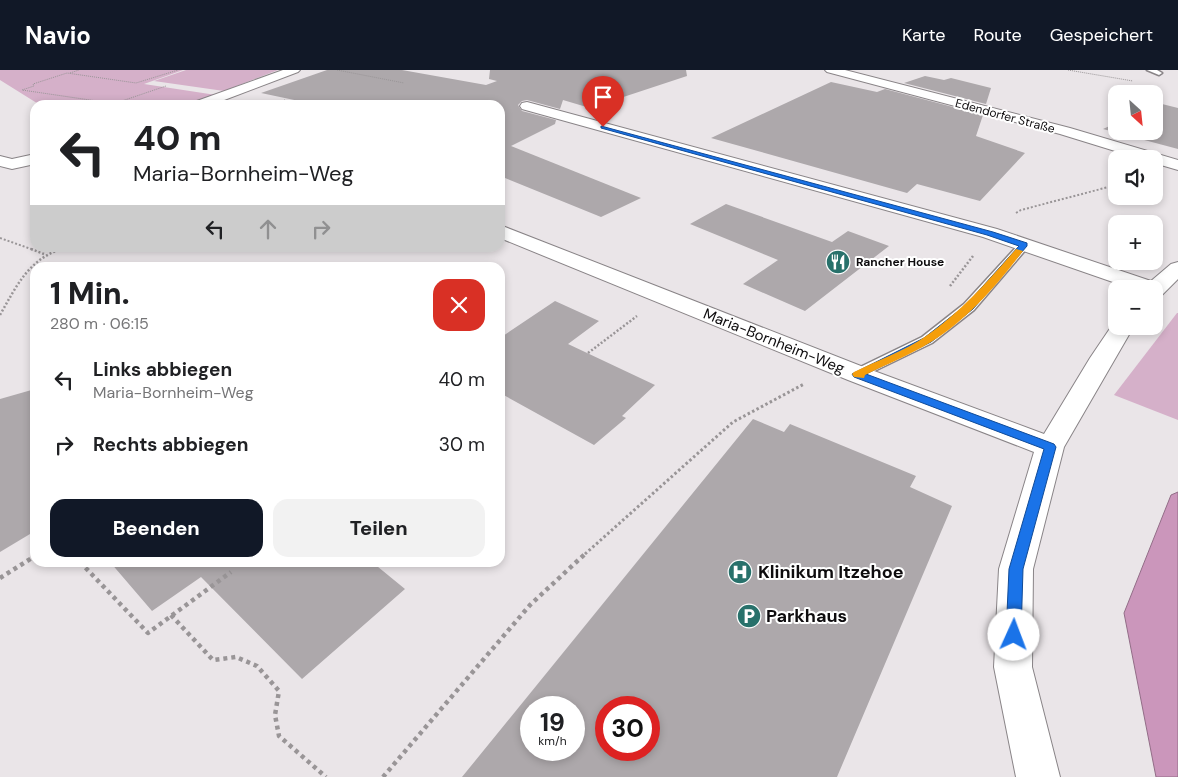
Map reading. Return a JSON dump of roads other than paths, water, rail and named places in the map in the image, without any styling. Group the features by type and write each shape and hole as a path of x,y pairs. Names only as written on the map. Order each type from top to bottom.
{"street":[{"path":"213,100 294,70"},
{"name":"Edendorfer Straße","path":"831,70 1053,128 1178,165"},
{"path":"526,106 990,233 1127,280"},
{"path":"0,161 12,164 30,161"},
{"name":"Maria-Bornheim-Weg","path":"505,233 847,370 1050,447"},
{"path":"1163,281 1178,268"},
{"path":"1038,777 1013,667 1016,569 1050,447 1102,358 1118,335"}],"lane":[{"path":"1150,70 1159,73"},
{"path":"847,370 927,340 969,307 1024,245"}],"place":[{"name":"Rancher House","path":"838,262"},
{"name":"Klinikum Itzehoe","path":"740,572"},
{"name":"Parkhaus","path":"749,616"}]}
